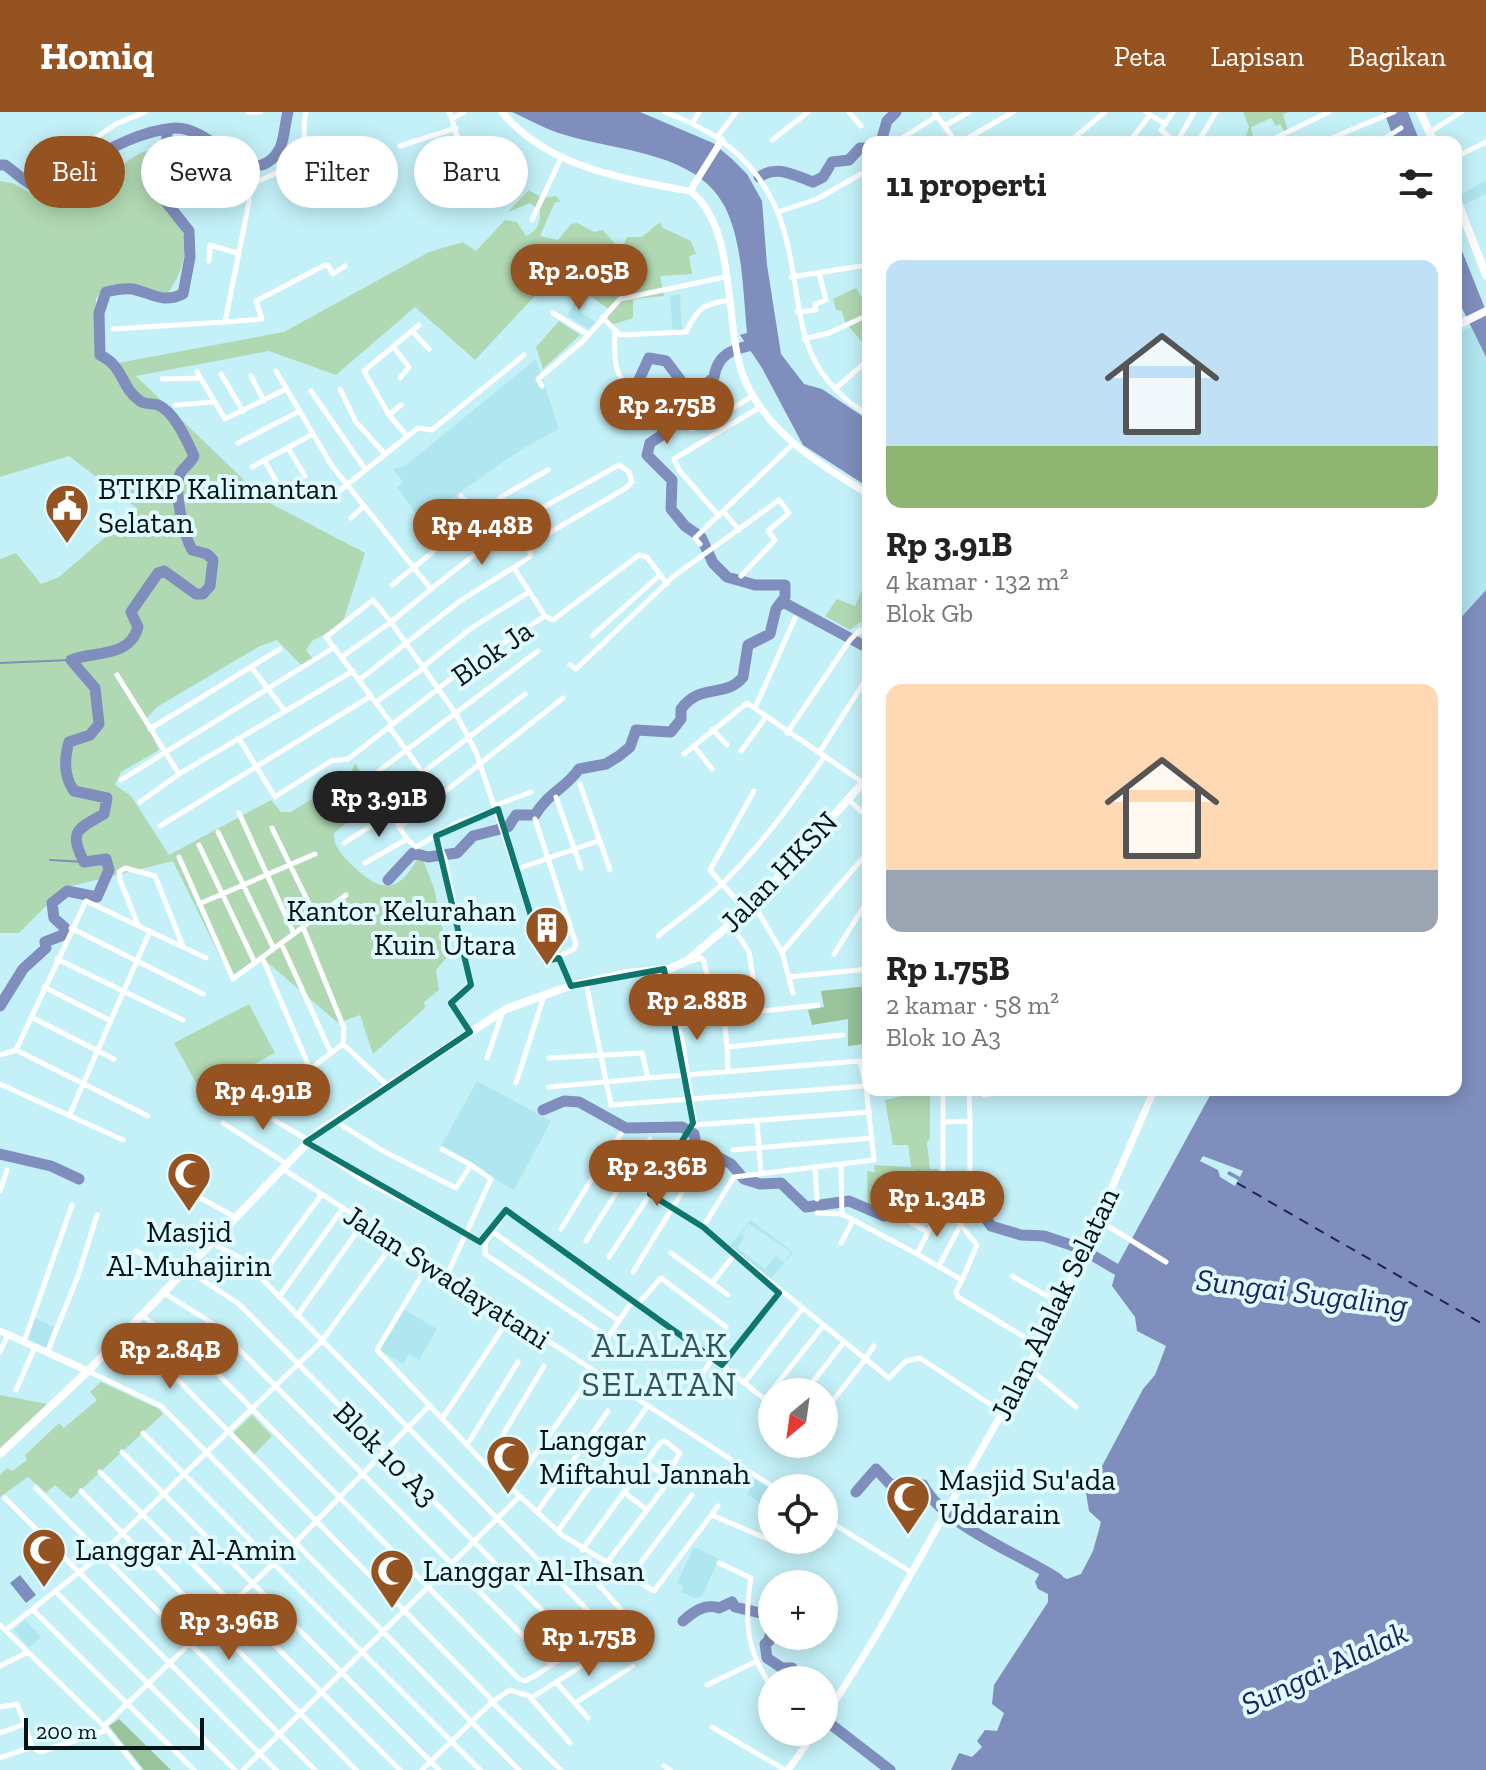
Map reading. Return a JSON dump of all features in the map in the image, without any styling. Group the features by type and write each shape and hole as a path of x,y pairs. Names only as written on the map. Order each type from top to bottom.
{"main road":[{"path":"1420,112 1432,136"},
{"path":"1462,213 1486,275"},
{"path":"1462,323 1486,311"},
{"name":"Jalan HKSN","path":"0,1454 119,1340 307,1141 503,1011 585,982 681,964 750,908 862,783"}],"street":[{"path":"98,136 116,124 145,112"},
{"path":"248,112 260,112"},
{"path":"260,182 270,180 282,172 295,157 304,138 306,112"},
{"path":"458,136 450,115 464,112"},
{"path":"502,112 529,138 561,158 605,172 691,188 710,214 730,300 739,360 753,396 793,444 862,490"},
{"path":"664,112 693,122 753,168 778,212 786,237 804,339 835,389 862,410"},
{"path":"693,122 699,112"},
{"path":"691,188 736,112"},
{"path":"772,140 808,112"},
{"path":"849,112 861,126"},
{"path":"944,126 969,112"},
{"path":"969,136 1013,112"},
{"path":"1076,136 1105,112"},
{"path":"1168,136 1161,130 1173,112"},
{"path":"1180,136 1194,112"},
{"path":"1202,136 1216,112"},
{"path":"1279,136 1329,112"},
{"path":"1336,136 1394,112"},
{"path":"1430,132 1461,112"},
{"path":"1133,136 1148,113 1165,124"},
{"path":"905,136 936,114 953,136"},
{"path":"400,146 456,128"},
{"path":"1388,136 1401,128"},
{"path":"1462,154 1486,142"},
{"path":"532,220 561,158"},
{"path":"778,212 817,199 862,173"},
{"path":"225,322 245,208"},
{"path":"1476,249 1486,244"},
{"path":"209,261 210,245 237,253"},
{"path":"113,329 262,319 256,301 323,266 328,265 333,274 345,266"},
{"path":"791,277 862,266"},
{"path":"797,312 816,310 815,304 826,300 819,273"},
{"path":"542,386 538,379 589,335 620,299 725,277"},
{"path":"602,317 615,332 624,336 650,332 682,334 698,311 708,304 730,300"},
{"path":"553,313 589,335"},
{"path":"804,339 829,333 862,318"},
{"path":"407,436 389,415 364,371 419,325"},
{"path":"413,332 429,349"},
{"path":"615,332 614,360 627,386 637,393 697,414 702,426"},
{"path":"394,348 409,367 400,378"},
{"path":"328,500 418,428 432,430 524,355"},
{"path":"835,389 862,365"},
{"path":"276,371 332,466 431,589"},
{"path":"221,374 243,411"},
{"path":"162,379 198,375 225,419 286,389"},
{"path":"251,376 264,401"},
{"path":"340,389 356,422 385,454"},
{"path":"311,391 365,470"},
{"path":"691,429 702,426 753,396"},
{"path":"175,405 214,402"},
{"path":"389,415 401,405"},
{"path":"739,530 679,470 674,459 760,407"},
{"path":"238,443 298,412"},
{"path":"252,467 313,434"},
{"path":"700,544 697,536 793,444"},
{"path":"288,448 305,476"},
{"path":"264,460 281,489"},
{"path":"343,656 391,622 515,523 619,465 629,472 632,482 626,488 530,544"},
{"path":"392,585 501,497 548,470"},
{"path":"461,496 477,515"},
{"path":"359,680 460,601 530,557 530,544 501,497"},
{"path":"570,665 576,669 667,584 775,500 789,513 769,528 775,540 741,576"},
{"path":"351,518 364,506"},
{"name":"Blok Ja","path":"256,768 275,797 331,761 348,759 497,645 545,616 558,619 639,555 647,557 660,575"},
{"path":"514,568 545,616"},
{"path":"592,636 660,575 667,584"},
{"path":"376,702 470,629 529,592"},
{"path":"423,773 343,656 333,648 327,634 371,600 424,667 469,738 497,807 545,958 559,958 576,944 535,819"},
{"path":"755,708 795,618"},
{"path":"787,733 850,640 862,631"},
{"path":"121,780 333,648"},
{"path":"150,729 280,649"},
{"path":"372,776 538,651"},
{"path":"252,668 285,711"},
{"path":"140,802 179,774 353,671"},
{"path":"117,675 179,774"},
{"path":"658,936 723,884 772,830 862,686"},
{"path":"525,694 391,797 386,805 411,845 416,847 459,822 531,792"},
{"path":"160,826 371,696"},
{"path":"399,828 563,698"},
{"path":"684,754 745,703 787,733 862,778"},
{"path":"741,751 766,717"},
{"path":"712,729 727,745"},
{"path":"240,740 256,768"},
{"path":"694,746 712,769"},
{"path":"580,784 610,870"},
{"path":"754,791 710,870 750,908 782,952 793,993"},
{"path":"556,797 581,868"},
{"path":"848,799 862,812"},
{"path":"239,813 294,934"},
{"path":"344,843 391,813"},
{"path":"272,828 316,918"},
{"path":"218,832 273,947"},
{"path":"436,836 445,859 469,977 468,986 451,1003 470,1032"},
{"path":"365,863 407,839"},
{"path":"517,869 598,841"},
{"path":"199,845 255,963"},
{"path":"199,904 315,854"},
{"path":"179,857 233,979 346,895"},
{"path":"782,952 862,859"},
{"path":"139,926 120,880 119,872 125,868 155,876 184,947"},
{"path":"16,1050 71,928 87,901 206,958"},
{"path":"834,954 862,910"},
{"path":"731,924 749,952 753,977"},
{"path":"262,957 310,1069 343,1044 344,1028 303,927"},
{"path":"71,928 203,994"},
{"path":"69,1116 95,1050 150,931"},
{"path":"281,943 331,1053"},
{"path":"559,958 570,986"},
{"path":"57,959 183,1020"},
{"path":"681,964 703,959 716,1016"},
{"path":"664,969 688,1075 694,1124"},
{"path":"789,977 862,970"},
{"path":"585,982 610,1105 692,1102 862,1086"},
{"path":"44,987 109,1020"},
{"path":"516,1083 545,995"},
{"path":"678,1027 716,1016 818,1005"},
{"path":"487,1058 503,1011"},
{"path":"724,1015 728,1071"},
{"path":"31,1017 114,1059"},
{"path":"727,1047 843,1035"},
{"path":"343,1044 390,1087"},
{"path":"0,1055 16,1050 148,1116"},
{"path":"549,1058 642,1053 648,1078"},
{"path":"549,1087 859,1060 862,1066"},
{"path":"0,1084 123,1140"},
{"path":"703,1227 734,1177 874,1160 868,1096"},
{"path":"917,1254 943,1202 943,1096"},
{"path":"969,1096 970,1183"},
{"name":"Jalan Alalak Selatan","path":"838,1696 912,1573 1039,1346 1151,1096"},
{"path":"609,1257 687,1129 694,1124 870,1112"},
{"path":"274,1120 361,1179 485,1243"},
{"path":"335,1121 383,1151 456,1188 461,1186 471,1165"},
{"path":"757,1121 761,1174"},
{"path":"944,1122 970,1121"},
{"name":"Jalan Swadayatani","path":"223,1123 446,1277 758,1477"},
{"path":"561,1229 621,1134"},
{"path":"733,1150 872,1138"},
{"path":"586,1241 650,1139"},
{"path":"442,1149 492,1181 446,1277"},
{"path":"633,1272 703,1158"},
{"path":"601,1164 703,1227 779,1293 889,1378 912,1357 929,1362 1003,1413"},
{"path":"841,1165 842,1215"},
{"path":"815,1168 817,1199"},
{"path":"0,1191 7,1170"},
{"path":"186,1190 236,1217"},
{"path":"322,1194 263,1274 263,1280 606,1629"},
{"path":"943,1202 977,1247 956,1292 958,1297 1039,1346"},
{"path":"24,1342 72,1205"},
{"path":"279,1297 343,1208"},
{"path":"608,1337 485,1254 485,1243 505,1213 511,1213 758,1394"},
{"path":"817,1213 842,1215 853,1220 962,1280"},
{"path":"47,1353 78,1276 97,1215"},
{"path":"904,1219 928,1232"},
{"path":"841,1243 853,1220"},
{"path":"1098,1220 1166,1262"},
{"path":"297,1316 364,1222"},
{"path":"939,1266 960,1226"},
{"path":"493,1232 619,1321"},
{"path":"211,1242 246,1261"},
{"path":"6,1630 123,1534 321,1342 390,1248"},
{"name":"Blok 10 A3","path":"136,1251 227,1294 473,1542 532,1597 579,1648"},
{"path":"671,1253 728,1295"},
{"path":"712,1283 734,1255"},
{"path":"428,1265 377,1350 485,1464 558,1531 582,1550 657,1591 718,1506"},
{"path":"1012,1276 1058,1302"},
{"path":"602,1346 635,1302 661,1278 726,1327"},
{"path":"164,1293 215,1325 551,1664"},
{"path":"722,1365 779,1293"},
{"path":"744,1383 802,1309"},
{"path":"142,1316 196,1352 519,1679 525,1681 624,1617 624,1613 598,1584"},
{"path":"442,1419 510,1317"},
{"path":"782,1378 823,1326"},
{"path":"0,1352 4,1333 161,1406 519,1770"},
{"path":"119,1340 178,1380 561,1770"},
{"path":"816,1378 844,1342"},
{"path":"838,1394 874,1346"},
{"path":"16,1390 35,1347"},
{"path":"688,1394 713,1358"},
{"path":"467,1445 518,1362"},
{"path":"485,1464 544,1366"},
{"path":"1028,1367 1076,1407"},
{"path":"511,1489 593,1373"},
{"path":"0,1707 17,1704 32,1747 40,1752 106,1728 127,1704 294,1544 338,1495 430,1405"},
{"path":"558,1531 647,1407"},
{"path":"537,1512 608,1411"},
{"path":"143,1433 480,1770"},
{"path":"582,1550 662,1441 673,1447 680,1457 666,1477 666,1485 606,1564"},
{"path":"122,1452 439,1770"},
{"path":"646,1462 666,1477"},
{"path":"100,1472 400,1770"},
{"path":"36,1488 315,1770"},
{"path":"81,1491 356,1770"},
{"path":"624,1492 647,1510"},
{"path":"629,1578 692,1495"},
{"path":"243,1770 519,1497"},
{"path":"5,1498 276,1770"},
{"path":"712,1515 758,1535"},
{"path":"838,1527 912,1573"},
{"path":"719,1563 751,1578 746,1612 760,1666"},
{"path":"55,1591 235,1770"},
{"path":"32,1609 194,1770"},
{"path":"0,1625 106,1728 139,1770"},
{"path":"531,1698 632,1634"},
{"path":"0,1666 28,1652"},
{"path":"707,1685 757,1661"},
{"path":"575,1703 633,1666"},
{"path":"556,1682 588,1718"},
{"path":"422,1770 493,1701 510,1690 531,1698 570,1743"},
{"path":"0,1733 25,1724"},
{"path":"712,1727 786,1770 802,1746"},
{"path":"0,1758 32,1747"},
{"path":"664,1766 670,1770"}],"highlighted area":[{"path":"498,809 545,961 559,958 571,986 664,969 693,1123 650,1194 703,1227 779,1293 722,1365 506,1210 480,1242 306,1142 470,1032 451,1003 471,985 436,836"}],"shaded area":[{"path":"1486,180 1486,194 1464,205 1462,194"},
{"path":"581,291 591,296 581,313 596,322 591,330 567,316"},
{"path":"680,294 682,333 673,333 670,296"},
{"path":"1471,327 1486,357 1486,590 1462,616 1462,331"},
{"path":"536,359 559,429 522,449 420,520 397,487 403,482 393,469 405,466"},
{"path":"477,1081 551,1121 514,1190 440,1148"},
{"path":"751,1220 793,1252 769,1281 728,1248","holes":["749,1224 791,1252 784,1262 776,1256 765,1269 737,1248 745,1237 741,1234"]},
{"path":"403,1309 437,1329 419,1360 409,1354 403,1364 379,1350"},
{"path":"35,1318 54,1327 46,1349 27,1340"},
{"path":"755,1479 758,1481 758,1501 747,1494"},
{"path":"694,1547 719,1559 702,1596 695,1598 681,1592 684,1587 677,1583"},
{"path":"25,1620 41,1637 29,1648 14,1630"}],"green space":[{"path":"1243,112 1289,112 1283,114 1288,131 1285,132 1280,124 1276,126 1271,118 1251,127 1253,136 1246,136 1249,127"},
{"path":"140,153 141,208 165,208 180,227 185,252 177,279 168,293 155,295 113,284 96,298 96,355 107,365 284,332 429,252 463,242 476,251 505,220 517,222 526,236 538,226 540,219 540,211 528,204 529,190 542,198 556,196 561,202 555,202 540,236 558,240 571,224 577,223 594,232 603,230 618,247 623,247 627,237 642,237 660,222 663,228 691,241 696,254 689,256 692,274 660,276 664,296 633,299 633,318 611,325 607,319 611,311 586,293 573,300 547,283 475,360 415,307 336,375 269,351 136,376 266,501 365,553 342,625 312,641 306,650 314,660 302,666 277,640 260,646 157,707 145,720 159,750 121,772 115,785 131,796 169,855 271,800 281,812 291,812 350,775 355,763 365,780 378,784 382,791 378,798 334,833 335,843 353,866 380,885 388,886 404,878 418,857 422,857 434,888 448,956 436,970 439,990 424,1002 425,1008 373,1054 360,1015 338,1023 260,956 230,977 173,861 64,888 19,933 0,933 0,559 16,553 41,584 59,577 138,509 69,456 0,477 0,181 24,189 24,208 125,208 125,163"},
{"path":"856,288 862,298 862,342 845,322 842,311 836,310 833,299"},
{"path":"559,321 580,335 543,369 536,347"},
{"path":"862,589 862,623 850,630 825,616 837,599 855,606"},
{"path":"862,987 862,1044 848,1046 848,1019 812,1025 808,1010 824,1007 821,991"},
{"path":"249,1004 275,1053 201,1092 174,1043"},
{"path":"902,1096 930,1096 930,1138 927,1143 930,1169 938,1169 938,1182 920,1173 905,1172 893,1203 878,1213 868,1205 867,1171 875,1172 874,1165 911,1167 908,1145 893,1145 885,1100"},
{"path":"101,1382 159,1409 163,1414 71,1499 55,1485 46,1493 28,1477 0,1497 0,1475 7,1468 12,1471 27,1460 25,1455 59,1423 64,1428 97,1400 90,1392"},
{"path":"0,1395 48,1404 0,1450"},
{"path":"252,1415 272,1436 254,1455 232,1434"},
{"path":"119,1719 171,1770 144,1770 109,1726"}],"water":[{"path":"512,112 640,112 713,143 747,174 762,201 767,265 781,354 804,384 822,389 862,416 862,483 803,445 762,368 740,335 747,333 739,252 731,221 712,188 695,174 675,164 543,127"},
{"path":"1384,112 1408,112 1418,136 1393,136"},
{"path":"1462,251 1486,311 1486,357 1462,308"},
{"name":"Sungai Alalak","path":"1486,590 1486,1770 951,1770 959,1753 972,1757 982,1747 977,1741 985,1730 997,1731 1004,1713 992,1704 994,1685 1048,1602 1048,1594 1038,1589 1035,1582 1040,1573 1049,1571 1067,1579 1081,1574 1093,1551 1101,1522 1089,1511 1085,1487 1101,1468 1143,1389 1155,1375 1166,1346 1137,1331 1135,1317 1112,1286 1118,1264 1210,1096 1462,1096 1462,616"},
{"path":"20,1575 36,1595 26,1603 10,1583"}],"pier":[{"path":"1203,1156 1243,1171 1240,1177 1229,1171 1227,1174 1238,1180 1235,1186 1220,1177 1218,1170 1200,1161"}],"waterway":[{"path":"0,165 5,165 43,191 61,191 72,185 93,160 115,146 152,132 175,128 201,135 236,159 258,166 268,162 278,152 288,112"},
{"path":"883,136 887,121 896,112"},
{"path":"0,1006 23,969 46,948 45,942 63,935 65,928 54,918 52,903 67,891 97,897 109,870 106,859 84,862 77,843 76,837 82,827 104,814 107,798 74,791 67,774 69,742 90,735 99,724 95,688 71,660 110,652 127,644 138,627 131,612 158,573 164,571 196,594 203,594 210,586 213,560 207,554 192,550 180,511 179,479 194,456 188,443 170,414 158,405 140,401 129,390 114,365 100,355 99,313 106,292 132,289 163,298 183,294 190,257 189,231 166,202 167,129"},
{"path":"759,177 780,171 813,182 823,177 832,162 849,160 862,148"},
{"path":"388,880 413,853 428,857 457,853 473,836 508,827 516,815 535,815 579,769 606,764 630,747 636,730 671,732 681,719 681,709 689,701 736,684 743,677 748,645 770,634 776,609 785,597 785,585 755,585 727,577 713,563 701,537 685,526 671,509 672,480 647,455 650,443 662,435 664,422 636,410 631,397 649,358 666,361 688,390 695,394 714,377 724,356 761,343"},
{"path":"783,602 862,645"},
{"path":"0,663 71,660"},
{"path":"50,860 84,862"},
{"name":"Sungai Sugaling","path":"543,1110 564,1101 579,1102 626,1128 682,1127 694,1134 696,1145 731,1164 744,1179 760,1184 781,1183 806,1207 849,1201 884,1216 899,1203 907,1181 919,1176 935,1187 962,1193 980,1209 991,1226 1021,1235 1044,1236 1080,1248 1126,1275"},
{"path":"0,1154 51,1166 79,1179"},
{"path":"856,1492 876,1469 891,1485 902,1483 911,1489 923,1485 933,1499 964,1526 1058,1579"},
{"path":"683,1621 700,1609 719,1608 732,1602 735,1607 758,1612"},
{"path":"766,1650 767,1658 779,1666"},
{"path":"838,1730 890,1770"}],"ferry route":[{"path":"1237,1183 1486,1326"}],"place":[{"name":"BTIKP Kalimantan Selatan","path":"67,545"},
{"name":"Kantor Kelurahan Kuin Utara","path":"547,967"},
{"name":"Masjid Al-Muhajirin","path":"189,1213"},
{"name":"Langgar Miftahul Jannah","path":"508,1496"},
{"name":"Masjid Su'ada Uddarain","path":"908,1536"},
{"name":"Langgar Al-Amin","path":"44,1589"},
{"name":"Langgar Al-Ihsan","path":"392,1610"}],"district":[{"name":"ALALAK SELATAN","path":"660,1364"}]}
